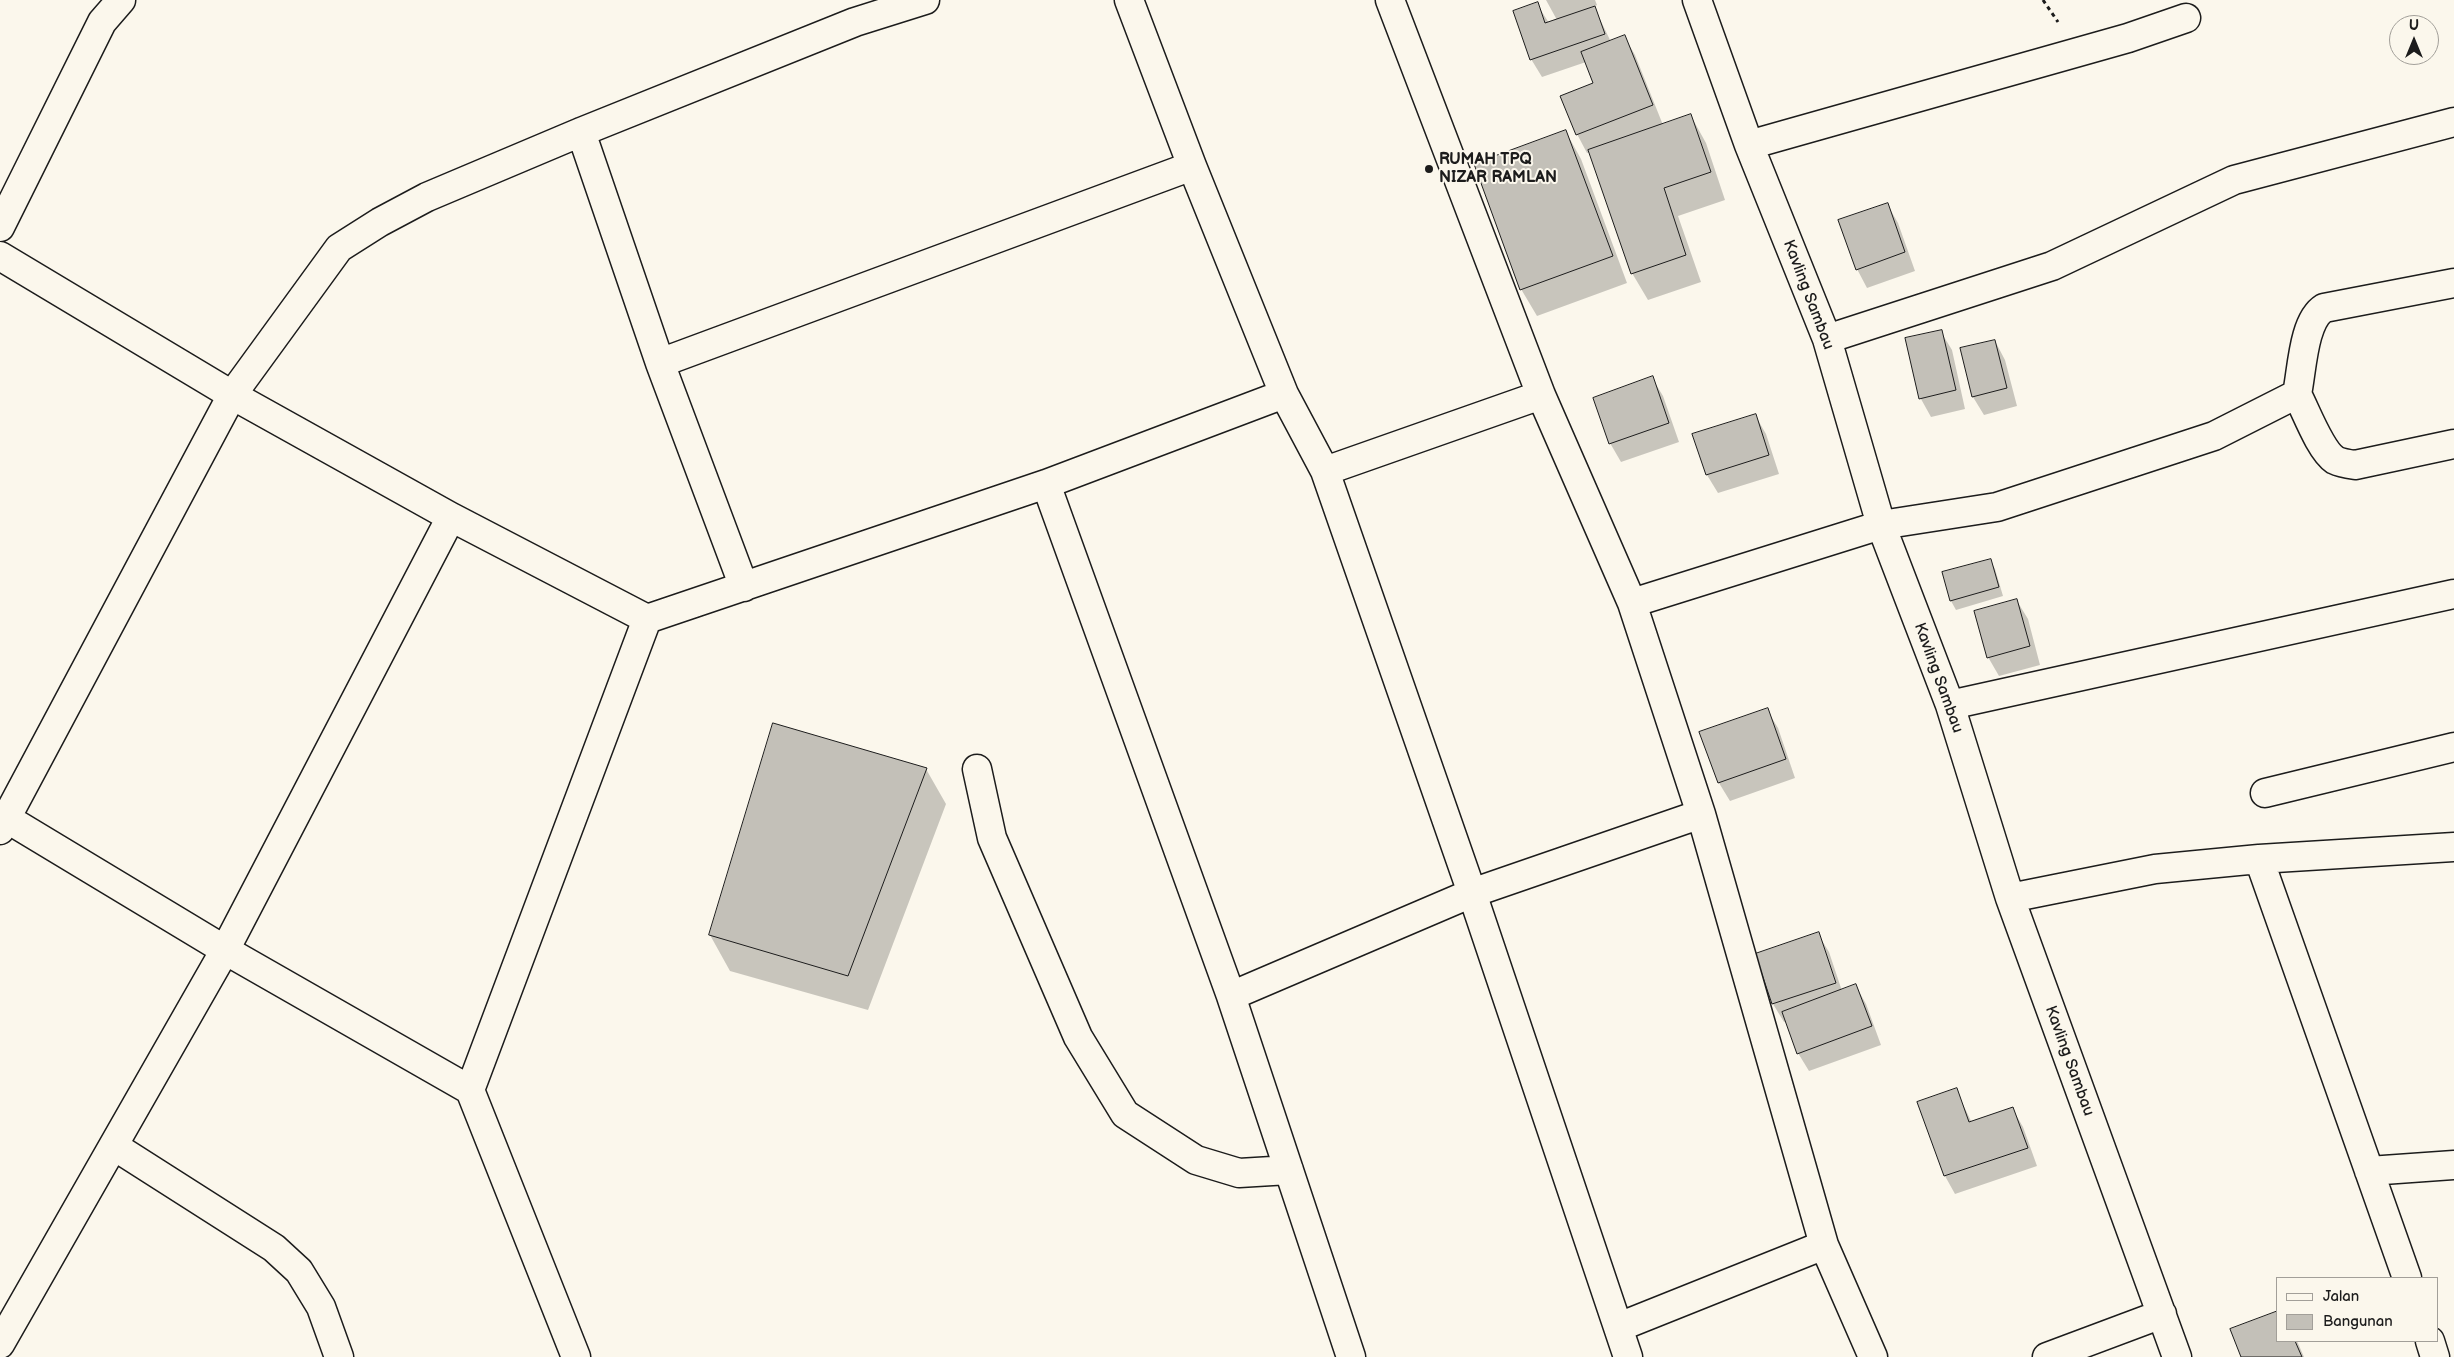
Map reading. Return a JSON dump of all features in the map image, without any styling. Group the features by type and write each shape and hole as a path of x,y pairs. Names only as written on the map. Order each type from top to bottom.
{"street":[{"path":"0,227 102,22 121,0"},
{"path":"576,1357 470,1090 3,824 232,395 339,248 380,222 427,197 581,132 852,11 925,0"},
{"path":"1129,0 1192,166 1284,394 1325,471 1472,893 1628,1357"},
{"path":"1390,0 1541,395 1632,603 1700,814 1824,1245 1873,1357"},
{"name":"Kavling Sambau","path":"1697,0 1749,145 1827,339 1881,525 1950,705 2010,898 2177,1357"},
{"path":"1749,145 2128,38 2186,18"},
{"path":"1827,339 2052,266 2234,180 2454,122"},
{"path":"581,132 660,363 744,587"},
{"path":"660,363 1192,166"},
{"path":"0,256 232,395 451,517 647,619 1046,484 1284,394"},
{"path":"2454,283 2324,308 2318,312 2310,326 2298,394 2323,444 2334,459 2344,463 2354,465 2454,444"},
{"path":"1632,603 1881,525 1997,506 2214,436 2298,394"},
{"path":"1325,471 1541,395"},
{"path":"1046,484 1231,996 1350,1357"},
{"path":"0,1344 225,950 451,517"},
{"path":"1950,705 2454,594"},
{"path":"470,1090 647,619"},
{"path":"2265,793 2454,747"},
{"path":"977,769 992,838 1078,1037 1125,1114 1196,1160 1239,1173 1289,1170"},
{"path":"1231,996 1472,893 1700,814"},
{"path":"2010,898 2155,870 2259,860 2454,847"},
{"path":"2259,860 2407,1277"},
{"path":"114,1146 280,1254 299,1271 321,1307 339,1357"},
{"path":"2369,1171 2454,1165"},
{"path":"1619,1327 1824,1245"},
{"path":"2048,1357 2162,1314"},
{"path":"2430,1342 2435,1357"}],"building":[{"path":"1538,2 1545,23 1595,6 1605,34 1530,60 1513,11"},
{"path":"1625,35 1653,105 1576,135 1560,96 1593,83 1581,52"},
{"path":"1691,114 1711,172 1664,188 1686,255 1631,274 1588,150"},
{"path":"1566,130 1613,256 1520,290 1474,164"},
{"path":"1888,203 1905,252 1856,270 1838,220"},
{"path":"1942,330 1956,390 1919,399 1905,338"},
{"path":"1995,340 2007,388 1972,397 1960,348"},
{"path":"1653,376 1669,423 1609,444 1593,398"},
{"path":"1756,414 1769,455 1706,475 1692,434"},
{"path":"1991,559 1999,587 1950,601 1942,572"},
{"path":"2017,599 2030,646 1987,658 1974,611"},
{"path":"1768,708 1786,759 1718,783 1699,732"},
{"path":"773,723 927,768 848,976 709,935"},
{"path":"1819,932 1836,983 1772,1004 1755,954"},
{"path":"1856,984 1872,1026 1797,1054 1782,1012"},
{"path":"1957,1088 1969,1122 2013,1107 2028,1148 1944,1176 1917,1102"},
{"path":"2276,1312 2276,1342 2295,1342 2302,1357 2241,1357 2230,1329"}],"place":[{"name":"RUMAH TPQ NIZAR RAMLAN","path":"1429,169"}]}
